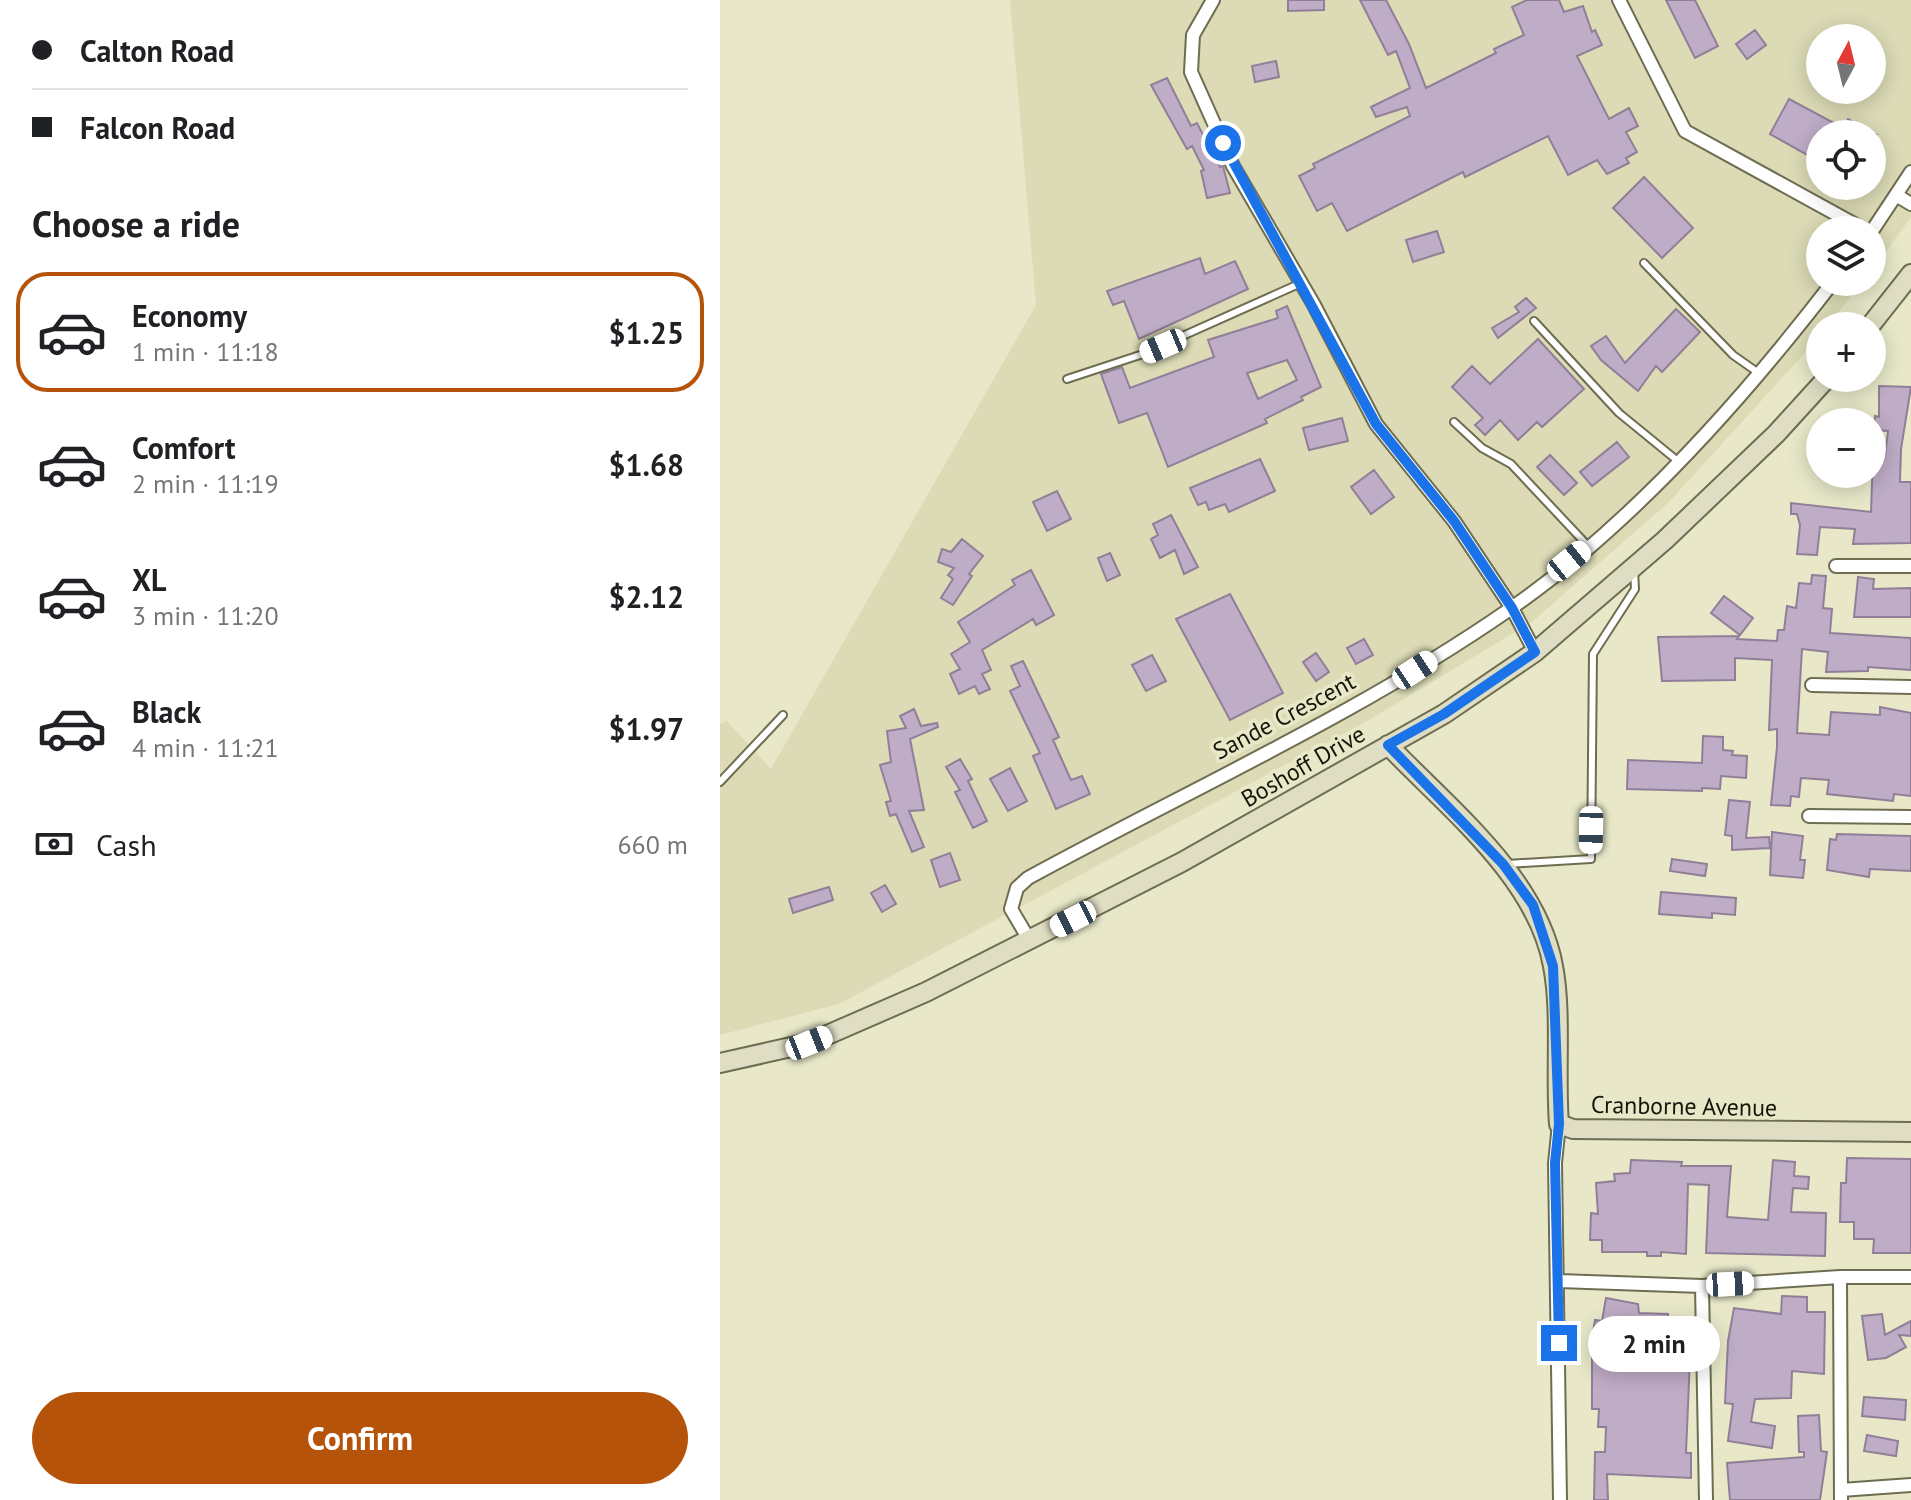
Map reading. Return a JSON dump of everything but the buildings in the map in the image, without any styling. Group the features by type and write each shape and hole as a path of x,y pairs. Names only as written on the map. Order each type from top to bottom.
{"main road":[{"path":"1881,312 1911,274"},
{"name":"Boshoff Drive","path":"720,1063 809,1043 926,992 1030,941 1288,804 1444,714 1535,652 1634,567 1776,434 1814,392"},
{"name":"Cranborne Avenue","path":"1388,745 1503,864 1533,905 1553,966 1559,1124 1573,1129 1911,1132"}],"street":[{"path":"1213,0 1193,35 1191,72 1233,166 1301,283 1386,441 1454,521 1512,608 1535,652"},
{"path":"1619,0 1685,131 1840,216"},
{"path":"1882,216 1911,172"},
{"path":"1896,195 1911,204"},
{"name":"Sande Crescent","path":"1030,941 1011,909 1017,888 1028,878 1415,670 1512,608 1588,546 1679,462 1761,375 1822,296"},
{"path":"1836,566 1911,566"},
{"path":"1812,685 1911,687"},
{"path":"1809,816 1911,817"},
{"path":"1559,1124 1555,1163 1560,1500"},
{"path":"1559,1281 1702,1286 1840,1277 1911,1277"},
{"path":"1840,1277 1841,1495 1911,1485"},
{"path":"1702,1286 1706,1500"}],"lane":[{"path":"1644,263 1733,355 1761,375"},
{"path":"1067,379 1140,355 1301,283"},
{"path":"1534,321 1619,413 1679,462"},
{"path":"1454,422 1482,448 1511,464 1588,546"},
{"path":"1503,864 1591,859 1593,654 1635,589 1634,567"},
{"path":"720,782 783,715"}],"shaded area":[{"path":"1010,0 1911,0 1911,217 1886,252 1886,216 1806,216 1806,296 1852,296 1838,312 1806,312 1806,352 1669,502 1532,622 1369,720 839,1004 720,1035 720,724 727,721 771,769 1036,305"}],"route":[{"path":"1223,143 1386,441 1454,521 1512,608 1535,652 1444,714 1388,745 1503,864 1533,905 1553,966 1559,1124 1555,1163 1559,1343"}]}
